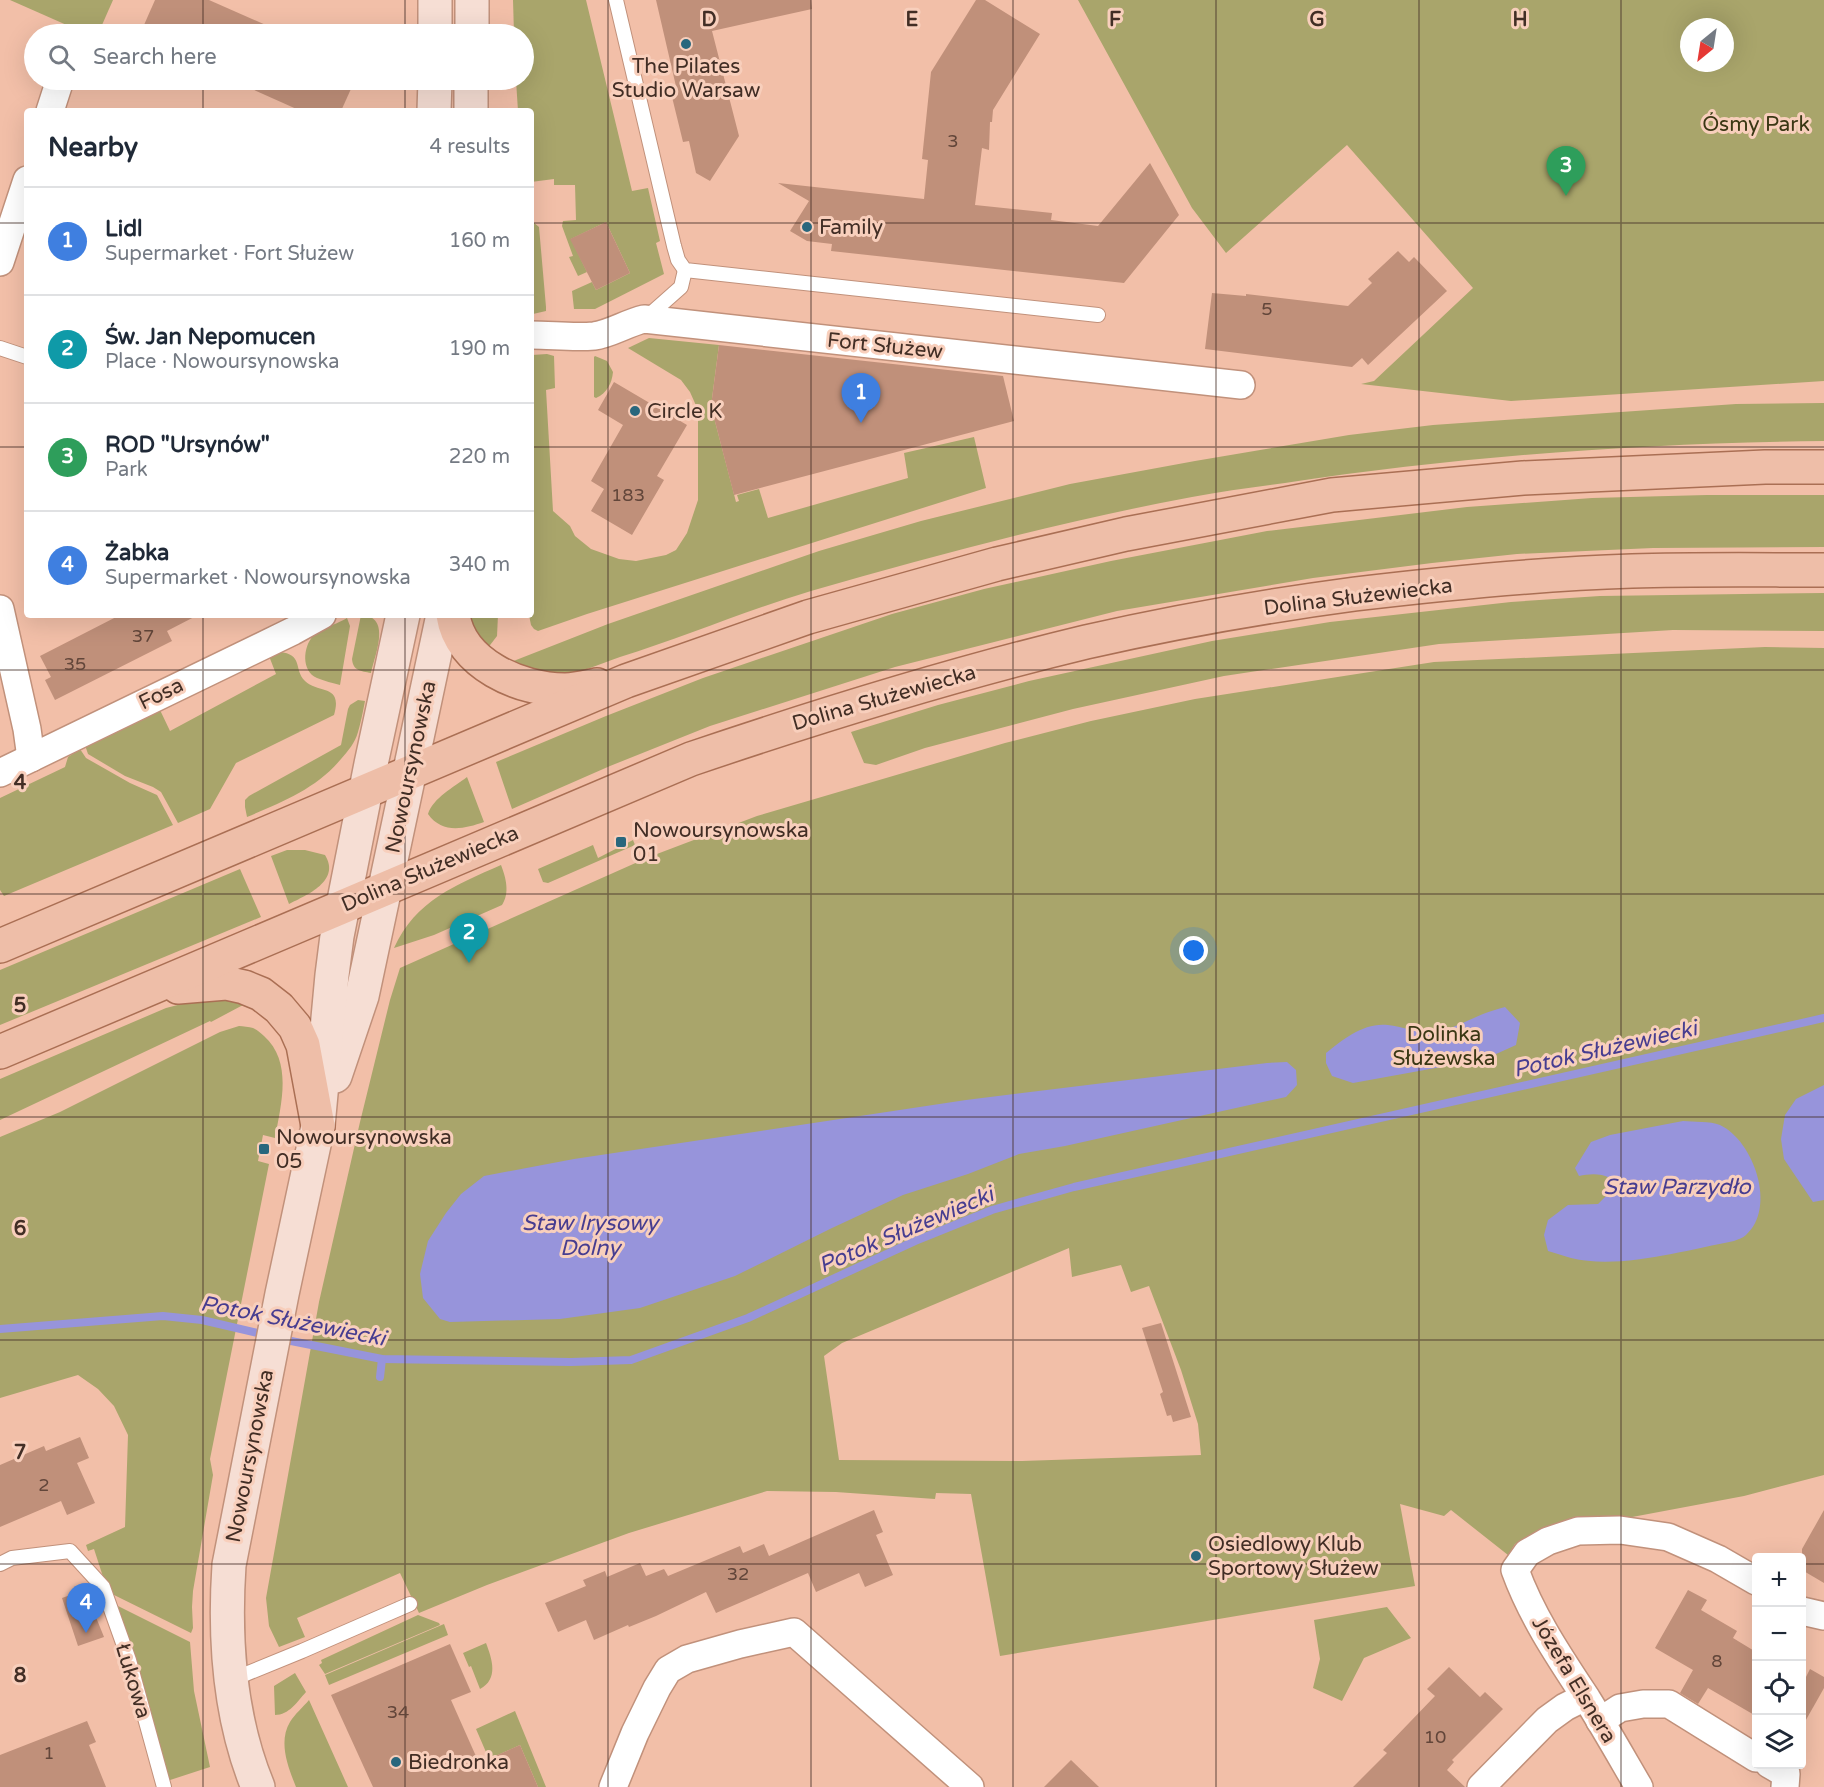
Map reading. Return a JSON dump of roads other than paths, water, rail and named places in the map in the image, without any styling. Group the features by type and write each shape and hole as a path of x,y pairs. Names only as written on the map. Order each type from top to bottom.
{"main road":[{"path":"0,946 626,681 808,617 997,564 1126,534 1332,495 1523,478 1765,467 1824,467"},
{"name":"Dolina Służewiecka","path":"0,1052 691,759 807,720 1000,664 1088,642 1214,617 1344,596 1500,579 1633,571 1824,570"},
{"path":"453,618 462,640 474,657 490,669 527,685 565,690 626,681"},
{"path":"147,990 226,983 244,987 271,1001 287,1016 303,1045 318,1126"}],"street":[{"path":"435,0 435,24"},
{"path":"472,0 472,24"},
{"path":"51,108 57,90"},
{"path":"434,108 435,90"},
{"path":"471,90 471,108"},
{"path":"0,262 24,189"},
{"name":"Fort Służew","path":"534,335 595,336 644,319 1241,385"},
{"path":"0,609 27,729 30,758"},
{"name":"Fosa","path":"0,773 317,618"},
{"name":"Nowoursynowska","path":"318,1126 332,975 343,907 402,618"},
{"name":"Nowoursynowska","path":"258,1787 240,1729 231,1680 227,1636 229,1565 282,1294 318,1126 362,996 442,618"},
{"name":"Józefa Elsnera","path":"1639,1787 1546,1635 1524,1595 1515,1570 1527,1553 1548,1541 1578,1531 1620,1530 1668,1537 1718,1558 1752,1579"},
{"path":"1806,1612 1824,1616"},
{"path":"617,1786 623,1760 668,1670 687,1659 794,1632 970,1787"},
{"path":"1481,1787 1547,1719 1585,1697"},
{"path":"1600,1721 1620,1708 1643,1704 1669,1704 1752,1756"},
{"path":"1778,1769 1786,1774 1785,1787"}],"lane":[{"path":"616,0 674,246 678,260 685,270 681,287 644,319"},
{"path":"685,270 1098,315"},
{"path":"0,348 24,356"},
{"name":"Łukowa","path":"0,1564 12,1558 70,1551 103,1587 129,1660 164,1787"},
{"path":"231,1680 410,1604"}],"water":[{"path":"1505,1007 1520,1023 1516,1045 1485,1059 1353,1083 1332,1076 1326,1063 1326,1053 1347,1037 1371,1026 1388,1025 1433,1032 1451,1028"},
{"name":"Staw Irysowy Dolny","path":"1287,1062 1296,1070 1297,1085 1286,1097 1019,1154 968,1174 903,1195 735,1276 640,1308 560,1319 450,1322 440,1319 423,1298 420,1274 428,1241 461,1194 484,1176 574,1159 966,1100"},
{"path":"1824,1085 1824,1200 1813,1202 1784,1159 1781,1139 1785,1115 1796,1099"},
{"name":"Staw Parzydło","path":"1683,1121 1720,1125 1732,1133 1743,1145 1757,1176 1760,1193 1760,1209 1755,1223 1746,1235 1734,1241 1674,1253 1610,1262 1571,1258 1548,1251 1544,1235 1548,1220 1568,1205 1598,1204 1610,1192 1610,1178 1594,1174 1579,1176 1575,1168 1591,1142 1610,1135"}],"waterway":[{"name":"Potok Służewiecki","path":"281,1339 382,1359 571,1362 631,1360 748,1318 915,1241 992,1210 1074,1187 1824,1018"},
{"name":"Potok Służewiecki","path":"0,1329 163,1316 202,1320 266,1335"},
{"path":"380,1377 382,1359"}],"place":[{"name":"The Pilates Studio Warsaw","path":"686,44"},
{"name":"ROD \"Ursynów\"","path":"1566,196"},
{"name":"Family","path":"807,227"},
{"name":"Circle K","path":"635,411"},
{"name":"Lidl","path":"861,423"},
{"name":"Nowoursynowska 01","path":"621,842"},
{"name":"Św. Jan Nepomucen","path":"469,963"},
{"name":"Nowoursynowska 05","path":"264,1149"},
{"name":"Osiedlowy Klub Sportowy Służew","path":"1196,1556"},
{"name":"Żabka","path":"86,1633"},
{"name":"Biedronka","path":"396,1762"}],"park label":[{"name":"Ósmy Park","path":"1756,124"},
{"name":"Dolinka Służewska","path":"1444,1046"}]}
